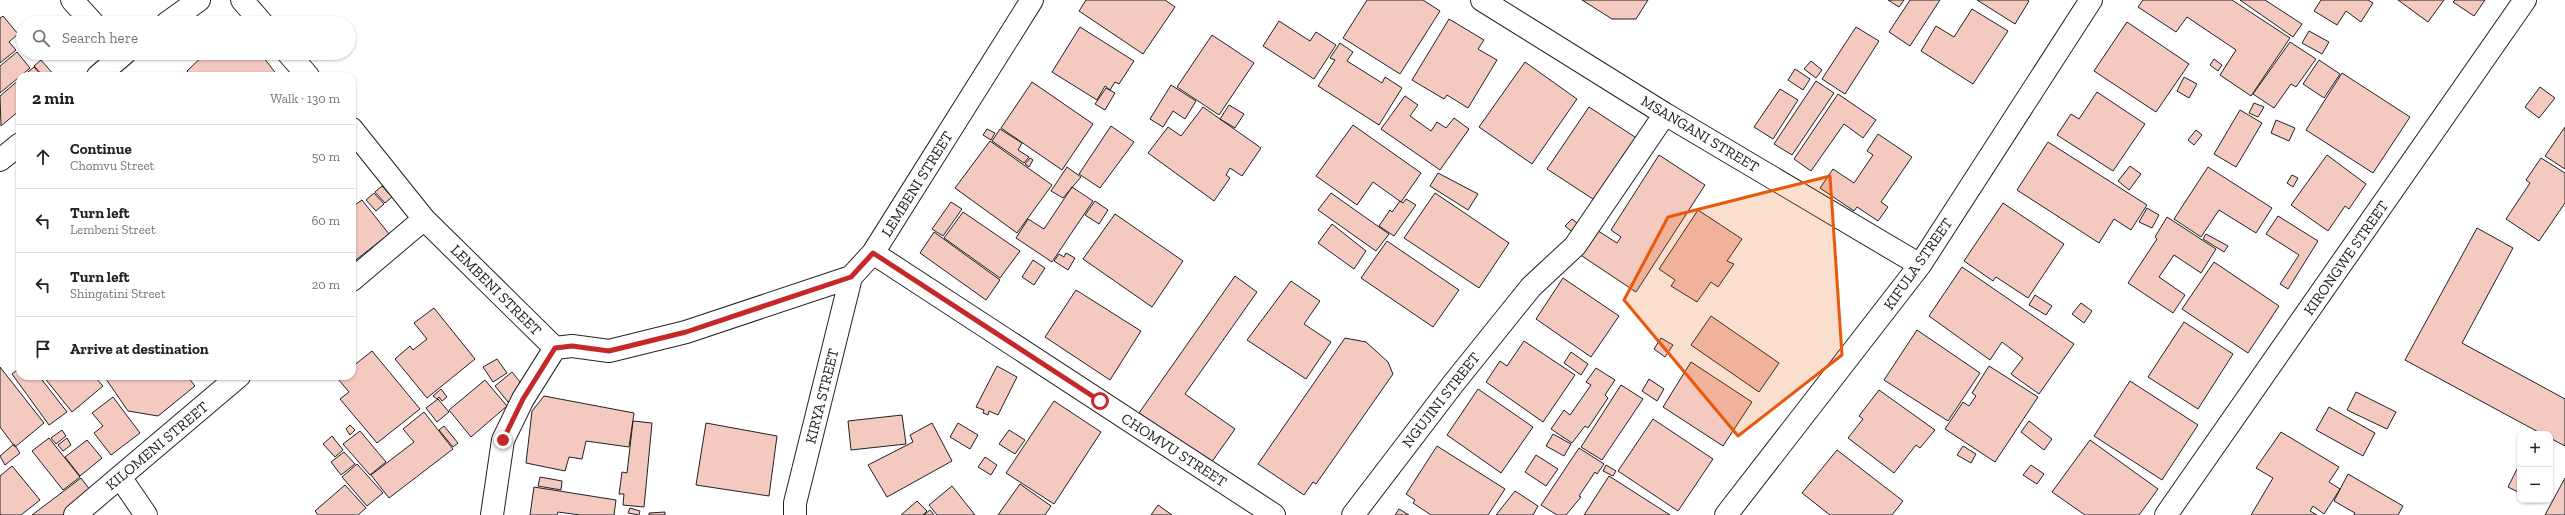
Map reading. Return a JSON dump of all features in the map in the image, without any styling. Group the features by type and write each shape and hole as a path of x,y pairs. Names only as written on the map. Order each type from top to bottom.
{"street":[{"path":"72,0 87,16"},
{"path":"177,16 199,0"},
{"path":"242,0 256,16"},
{"name":"LEMBENI STREET","path":"356,134 424,219 555,348 572,346 609,351 686,332 851,277 873,253 1032,0"},
{"name":"MSANGANI STREET","path":"1482,0 1665,114 1920,265"},
{"name":"KIFULA STREET","path":"1726,515 1920,265 2091,0"},
{"name":"KIRONGWE STREET","path":"2166,515 2525,0"},
{"path":"102,72 115,60"},
{"path":"294,60 305,72"},
{"name":"NGUJINI STREET","path":"1353,515 1453,384 1531,287 1574,246 1665,114"},
{"path":"0,160 16,147"},
{"path":"356,277 424,219"},
{"name":"CHOMVU STREET","path":"873,253 1274,515"},
{"name":"KIRYA STREET","path":"795,515 795,503 851,277"},
{"path":"492,515 503,440 523,399 555,348"},
{"name":"KILOMENI STREET","path":"75,515 234,380"},
{"path":"120,477 146,515"}],"highlighted area":[{"path":"1830,176 1842,355 1738,436 1624,300 1668,217"}],"building":[{"path":"1086,0 1165,0 1175,7 1143,54 1079,11"},
{"path":"1367,0 1423,0 1440,11 1400,74 1343,38"},
{"path":"1582,0 1648,0 1636,19 1612,19"},
{"path":"1888,0 1904,0 1899,7"},
{"path":"1910,0 1940,0 1910,46 1889,32"},
{"path":"1977,0 2027,0 2029,1 2015,24"},
{"path":"2143,0 2232,0 2290,38 2251,96 2220,75 2236,50 2187,17 2176,32 2138,7"},
{"path":"2240,0 2265,0 2302,24 2293,37"},
{"path":"2321,0 2368,0 2373,3 2361,22 2346,11 2337,25 2314,11"},
{"path":"2398,0 2444,0 2428,22"},
{"path":"2455,0 2485,0 2474,16 2453,2"},
{"path":"1972,9 2008,31 1973,84 1921,51 1936,26 1954,37"},
{"path":"3,16 16,32 16,36 9,42 16,50 0,63 0,18"},
{"path":"1449,19 1484,40 1478,49 1497,60 1468,108 1447,95 1444,99 1412,80"},
{"path":"1279,21 1310,41 1316,32 1336,45 1314,79 1263,46"},
{"path":"2127,22 2189,64 2156,112 2094,71"},
{"path":"1080,27 1134,61 1119,84 1115,82 1110,90 1105,86 1097,100 1052,72"},
{"path":"1856,27 1879,41 1845,94 1822,79"},
{"path":"2309,31 2329,42 2322,54 2302,43"},
{"path":"1212,35 1254,63 1219,115 1177,87"},
{"path":"2290,42 2316,59 2296,87 2291,84 2274,108 2253,94"},
{"path":"1340,43 1353,52 1347,61 1382,83 1385,77 1402,88 1379,125 1318,86 1335,60 1330,58"},
{"path":"16,53 16,60 24,60 30,68 25,72 16,72 16,80 0,93 0,66"},
{"path":"2214,59 2222,65 2218,71 2210,65"},
{"path":"41,60 52,72 39,72 34,66"},
{"path":"199,60 265,60 275,72 188,72 187,71"},
{"path":"2319,60 2340,74 2324,98 2303,84"},
{"path":"1811,61 1822,70 1816,78 1804,69"},
{"path":"1525,62 1577,99 1532,164 1479,127"},
{"path":"34,67 38,72 28,72"},
{"path":"1795,69 1810,79 1803,90 1788,80"},
{"path":"2342,73 2410,117 2373,173 2306,130"},
{"path":"2184,77 2197,84 2189,98 2177,91"},
{"path":"1816,81 1834,93 1792,155 1774,144"},
{"path":"16,82 16,113 1,126 0,96"},
{"path":"1032,82 1093,124 1062,170 1001,128"},
{"path":"1171,85 1196,101 1185,119 1173,111 1163,127 1150,119"},
{"path":"2540,87 2555,98 2539,118 2525,107"},
{"path":"1106,88 1115,93 1105,110 1095,104"},
{"path":"1780,89 1798,100 1773,139 1754,127"},
{"path":"2097,92 2145,124 2113,171 2057,135 2071,114 2079,119"},
{"path":"1838,94 1876,120 1863,138 1844,124 1811,171 1794,159"},
{"path":"1405,96 1418,105 1410,116 1431,131 1437,122 1446,128 1454,118 1469,129 1440,170 1381,129"},
{"path":"2254,103 2264,107 2258,117 2249,113"},
{"path":"1229,105 1244,114 1235,128 1220,119"},
{"path":"1203,107 1261,148 1242,176 1230,168 1226,175 1230,178 1214,201 1148,153 1168,127 1181,136"},
{"path":"1589,107 1638,139 1596,201 1547,169"},
{"path":"2240,110 2262,123 2236,167 2214,154"},
{"path":"2276,120 2295,128 2289,141 2271,133"},
{"path":"1353,125 1421,173 1401,202 1373,182 1357,205 1316,176"},
{"path":"1111,126 1134,142 1100,188 1079,174"},
{"path":"2565,127 2565,169 2545,156"},
{"path":"987,129 995,133 991,140 983,135"},
{"path":"1000,129 1022,143 1018,150 1029,157 1024,163 992,141"},
{"path":"2196,130 2202,135 2194,145 2188,140"},
{"path":"1878,134 1912,157 1881,202 1888,207 1878,221 1857,207 1854,211 1820,188 1833,169 1854,183 1873,155 1867,151"},
{"path":"990,141 1052,185 1017,233 955,188"},
{"path":"2048,142 2147,205 2131,230 2114,219 2099,243 2017,190"},
{"path":"1659,155 1705,185 1636,292 1576,252 1592,227 1617,243 1621,237 1611,230"},
{"path":"2327,155 2366,184 2349,209 2345,206 2328,231 2291,205"},
{"path":"1030,158 1033,160 1029,167 1025,164"},
{"path":"2541,158 2565,173 2565,203 2539,241 2506,219 2530,183 2526,180"},
{"path":"2130,166 2141,174 2129,190 2118,181"},
{"path":"1067,167 1081,177 1063,198 1051,191"},
{"path":"2208,167 2272,208 2256,233 2219,210 2201,237 2174,219"},
{"path":"1438,173 1478,194 1468,210 1430,186"},
{"path":"2292,175 2298,178 2293,187 2287,183"},
{"path":"382,186 392,197 385,203 375,192"},
{"path":"1072,187 1093,201 1052,262 1016,238 1028,219 1044,229"},
{"path":"374,193 384,204 376,211 366,200"},
{"path":"1331,193 1389,234 1376,251 1318,210"},
{"path":"1435,193 1509,243 1479,288 1404,238"},
{"path":"1406,199 1416,205 1394,236 1379,226 1390,210 1392,212 1400,201 1403,203"},
{"path":"362,200 389,234 356,260 356,204"},
{"path":"1095,201 1108,210 1099,224 1085,215"},
{"path":"951,202 962,209 943,236 932,229"},
{"path":"2003,203 2064,244 2028,298 1996,277 1993,281 1964,261"},
{"path":"2147,208 2159,215 2152,228 2139,222"},
{"path":"1698,210 1742,239 1727,261 1734,264 1718,287 1711,282 1697,302 1671,286 1675,280 1659,269"},
{"path":"963,212 1020,251 1000,278 944,238"},
{"path":"1115,214 1183,261 1152,307 1083,259"},
{"path":"2278,216 2318,241 2288,289 2280,284 2299,255 2266,234"},
{"path":"2167,217 2216,249 2201,273 2174,255 2159,277 2185,295 2173,313 2128,283 2157,239 2155,237"},
{"path":"1572,219 1582,227 1576,235 1565,226"},
{"path":"1332,224 1366,251 1354,269 1318,243"},
{"path":"2477,228 2513,248 2462,343 2565,399 2565,446 2553,440 2553,431 2536,431 2405,360"},
{"path":"934,232 1000,280 986,300 920,253"},
{"path":"2206,234 2228,246 2224,252 2203,239"},
{"path":"1387,241 1459,290 1433,327 1361,278"},
{"path":"1066,253 1075,258 1068,270 1054,261 1059,254 1064,257"},
{"path":"1033,260 1045,268 1034,285 1022,277"},
{"path":"2214,262 2279,306 2248,353 2182,309"},
{"path":"1962,267 2074,344 2039,394 2011,374 2023,358 2002,342 1990,360 1929,316"},
{"path":"1235,276 1257,292 1185,394 1235,429 1211,463 1139,413"},
{"path":"1563,278 1619,316 1591,357 1536,319"},
{"path":"1291,281 1320,301 1304,324 1331,342 1306,379 1247,340"},
{"path":"1076,290 1141,331 1110,380 1045,337"},
{"path":"2035,295 2052,306 2046,315 2029,305"},
{"path":"2081,303 2092,311 2084,323 2072,314"},
{"path":"434,308 475,359 427,398 395,359 410,346 413,350 427,339 414,323"},
{"path":"1711,316 1779,363 1759,392 1691,345"},
{"path":"2184,322 2233,354 2198,409 2148,377"},
{"path":"1917,330 1980,373 1948,421 1884,380"},
{"path":"1345,338 1366,342 1388,362 1393,374 1316,484 1313,482 1304,495 1258,464"},
{"path":"1661,338 1673,345 1665,357 1654,349"},
{"path":"1524,341 1575,375 1543,422 1486,382 1500,361 1507,366"},
{"path":"372,351 420,409 377,443 340,399 349,392 339,380 356,380 356,364"},
{"path":"1571,352 1588,364 1581,375 1564,363"},
{"path":"497,359 507,373 493,382 483,367"},
{"path":"1691,362 1752,402 1723,446 1663,407"},
{"path":"997,366 1017,377 998,415 989,411 988,415 983,413 984,410 976,407"},
{"path":"1989,366 2038,397 1995,462 1945,429 1963,402 1969,406 1976,396 1972,393"},
{"path":"0,367 44,423 15,447 0,427"},
{"path":"1596,368 1615,380 1605,395 1608,398 1588,428 1585,426 1572,443 1551,429 1564,410 1570,415 1591,385 1586,382"},
{"path":"16,371 16,380 12,374"},
{"path":"512,372 525,388 508,402 495,386"},
{"path":"1649,379 1664,389 1657,401 1642,391"},
{"path":"16,380 42,380 67,412 49,425"},
{"path":"46,380 98,380 103,386 72,412"},
{"path":"107,380 190,380 195,386 158,416 128,411"},
{"path":"485,380 507,406 471,437 449,410"},
{"path":"2130,381 2198,425 2162,480 2094,436"},
{"path":"1621,385 1643,399 1602,460 1581,447"},
{"path":"441,389 447,397 442,401 439,397 437,399 433,396"},
{"path":"1478,389 1533,427 1501,473 1447,435"},
{"path":"1879,390 1935,430 1920,448 1916,445 1894,473 1848,438 1863,419 1859,416"},
{"path":"2356,392 2396,412 2387,429 2347,410"},
{"path":"544,396 634,413 629,447 586,441 582,459 569,457 565,471 526,463 532,411"},
{"path":"113,397 140,433 111,455 94,433 103,426 92,413"},
{"path":"438,399 449,412 437,422 426,408"},
{"path":"1054,401 1101,432 1054,504 1006,473"},
{"path":"2329,407 2375,433 2363,456 2316,430"},
{"path":"424,412 453,449 389,498 371,475 414,442 403,429"},
{"path":"902,415 906,444 851,450 848,421"},
{"path":"1653,419 1713,459 1678,511 1618,471"},
{"path":"633,421 652,423 644,507 623,505 624,494 619,494 622,472 627,473"},
{"path":"2029,421 2052,439 2044,450 2021,432"},
{"path":"706,423 777,436 769,496 696,485"},
{"path":"932,423 952,461 887,497 868,465 913,442 910,435"},
{"path":"958,423 978,435 970,449 950,437"},
{"path":"350,425 355,430 350,435 346,429"},
{"path":"444,426 458,443 453,447 439,430"},
{"path":"62,430 66,436 56,444 51,438"},
{"path":"1009,430 1025,440 1015,454 999,444"},
{"path":"360,431 386,462 370,475 343,444"},
{"path":"2281,432 2339,467 2329,482 2340,489 2324,514 2313,506 2310,511 2317,515 2251,515 2273,478 2256,468"},
{"path":"1553,434 1571,444 1564,456 1546,446"},
{"path":"332,436 343,450 335,457 323,444"},
{"path":"49,438 80,477 63,490 32,451"},
{"path":"67,438 71,445 63,451 58,445"},
{"path":"87,440 102,458 80,476 65,457"},
{"path":"2090,440 2158,489 2139,515 2085,515 2052,492"},
{"path":"14,444 20,453 5,465 0,456"},
{"path":"1437,446 1505,489 1488,515 1431,515 1413,503 1415,500 1406,494"},
{"path":"1963,446 1976,454 1971,463 1957,455"},
{"path":"1579,448 1604,464 1597,474 1595,472 1579,496 1581,497 1566,515 1557,515 1541,505"},
{"path":"1837,450 1903,501 1892,515 1830,515 1802,493"},
{"path":"344,452 355,464 341,475 331,462"},
{"path":"1536,455 1558,469 1546,486 1525,472"},
{"path":"985,457 997,465 991,475 978,467"},
{"path":"357,464 383,493 367,506 342,477"},
{"path":"1606,465 1616,471 1613,476 1603,471"},
{"path":"2031,465 2044,474 2037,484 2023,475"},
{"path":"12,466 40,500 21,515 0,515 0,476"},
{"path":"2517,469 2517,492 2508,487"},
{"path":"2348,474 2403,506 2398,515 2354,515 2355,513 2334,501"},
{"path":"1609,476 1670,515 1584,515"},
{"path":"540,477 562,481 561,490 538,486"},
{"path":"81,478 93,494 66,515 32,515"},
{"path":"2565,478 2565,515 2545,515 2551,503 2553,503 2553,500"},
{"path":"1020,484 1051,506 1045,515 998,515"},
{"path":"345,485 366,508 358,515 318,515 315,511"},
{"path":"952,486 975,515 937,515 929,505"},
{"path":"534,487 616,500 614,515 580,515 558,512 557,515 530,515"},
{"path":"1515,491 1538,506 1533,515 1496,515"},
{"path":"917,501 927,511 923,515 901,515"},
{"path":"1158,505 1172,515 1151,515"},
{"path":"630,508 640,511 639,515 628,513"},
{"path":"1399,509 1409,515 1395,515"},
{"path":"930,510 934,515 924,515"},
{"path":"665,512 665,515 649,515 649,513"}],"route":[{"path":"503,440 523,399 555,348 572,346 609,351 686,332 851,277 873,253 1100,401"}]}
